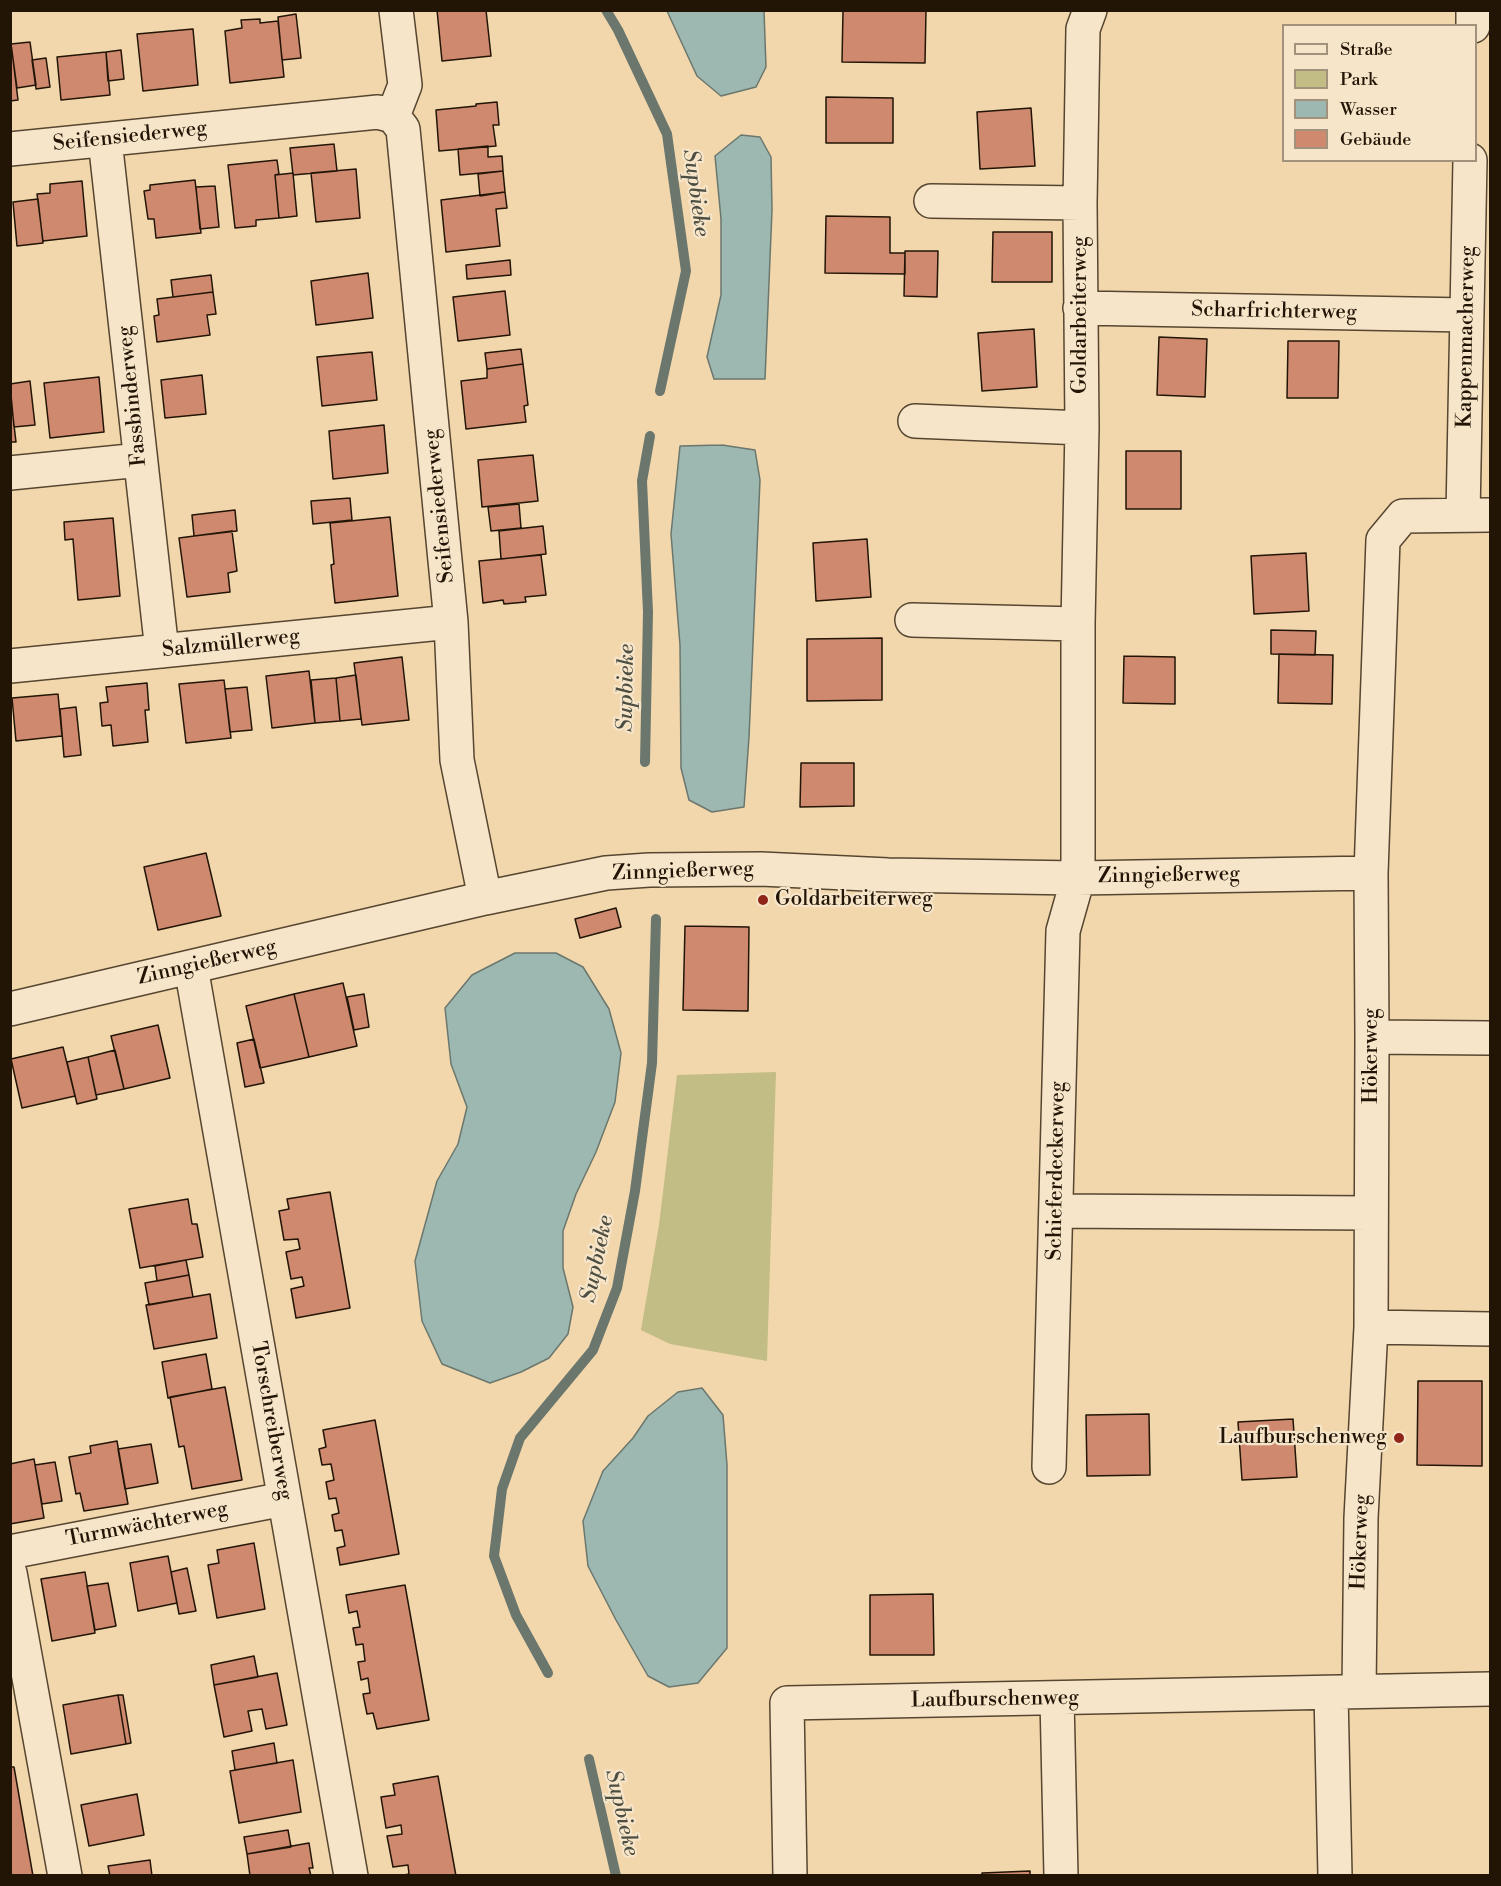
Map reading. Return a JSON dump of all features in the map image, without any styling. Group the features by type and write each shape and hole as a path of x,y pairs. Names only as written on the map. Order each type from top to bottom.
{"street":[{"path":"393,116 405,85 396,10"},
{"name":"Goldarbeiterweg","path":"1078,878 1078,624 1082,428 1080,203 1083,29 1090,10"},
{"name":"Seifensiederweg","path":"10,150 378,112 393,116 403,129 451,622 457,760 485,898"},
{"name":"Fassbinderweg","path":"105,140 162,651"},
{"name":"Kappenmacherweg","path":"1470,162 1467,315 1477,514"},
{"path":"931,201 1080,203"},
{"name":"Scharfrichterweg","path":"1080,308 1467,315"},
{"path":"915,422 1082,428"},
{"path":"10,473 140,460"},
{"name":"Hökerweg","path":"1335,1875 1345,1692 1361,1518 1371,1327 1371,873 1383,540 1403,516 1477,514"},
{"path":"912,620 1078,624"},
{"name":"Salzmüllerweg","path":"10,666 451,622"},
{"name":"Zinngießerweg","path":"10,1009 485,898 576,879 649,870 760,869 888,875 1078,878 1371,873"},
{"name":"Schieferdeckerweg","path":"1049,1467 1063,931 1078,878"},
{"name":"Torschreiberweg","path":"191,967 351,1875"},
{"path":"1372,1037 1491,1038"},
{"path":"1056,1211 1370,1213"},
{"path":"1371,1327 1491,1329"},
{"name":"Turmwächterweg","path":"10,1552 284,1499"},
{"path":"10,1573 65,1875"},
{"name":"Laufburschenweg","path":"790,1875 787,1703 1491,1689"},
{"path":"1057,1699 1061,1875"}],"green space":[{"path":"776,1072 767,1361 670,1344 641,1330 659,1225 677,1075"}],"water":[{"path":"667,11 764,11 766,67 756,87 721,96 697,76"},
{"path":"741,135 760,137 771,157 772,210 765,379 714,379 707,357 721,295 721,219 715,156"},
{"path":"722,445 755,450 760,480 744,807 712,812 689,800 681,768 680,645 671,534 680,446"},
{"path":"515,953 556,953 583,967 609,1009 621,1053 615,1102 563,1231 563,1268 573,1307 568,1334 549,1358 521,1372 490,1383 442,1364 422,1321 415,1261 437,1181 458,1144 467,1107 451,1064 445,1008 472,975"},
{"path":"702,1388 723,1415 727,1465 727,1648 698,1683 669,1687 648,1676 588,1566 583,1521 603,1471 633,1438 648,1416 678,1392"}],"building":[{"path":"437,10 486,10 491,56 442,61"},
{"path":"843,10 926,10 925,63 842,62"},
{"path":"296,14 301,58 282,60 278,17"},
{"path":"260,19 260,23 278,21 284,77 230,83 225,31 242,28 241,20"},
{"path":"193,29 198,85 143,91 137,34"},
{"path":"30,42 36,85 17,88 11,44"},
{"path":"121,50 124,79 108,81 106,52"},
{"path":"10,51 12,51 18,100 10,101"},
{"path":"106,52 110,95 61,100 57,57"},
{"path":"46,58 50,87 36,89 32,60"},
{"path":"826,97 893,98 893,143 826,143"},
{"path":"497,102 499,125 493,125 496,146 439,151 436,110"},
{"path":"1031,108 1035,166 980,169 977,112"},
{"path":"334,144 337,171 293,175 290,148"},
{"path":"488,146 488,157 502,156 503,171 460,175 458,149"},
{"path":"277,160 279,174 275,175 279,218 256,220 256,226 235,228 228,165"},
{"path":"356,169 360,218 316,222 311,173"},
{"path":"503,171 505,192 480,196 478,174"},
{"path":"293,173 297,216 279,218 275,175"},
{"path":"195,180 201,233 156,238 154,219 148,219 144,191 150,190 150,185"},
{"path":"82,181 87,236 43,241 37,194 50,193 50,184"},
{"path":"215,186 219,227 200,229 196,187"},
{"path":"505,192 507,208 496,209 500,246 446,252 441,200"},
{"path":"38,199 43,243 17,246 13,202"},
{"path":"826,216 890,217 890,253 905,253 905,274 825,273"},
{"path":"993,232 1052,232 1052,282 992,282"},
{"path":"905,251 938,251 937,297 904,296"},
{"path":"510,260 511,275 467,279 466,265"},
{"path":"368,273 373,318 316,325 311,281"},
{"path":"211,275 213,292 173,297 171,280"},
{"path":"505,291 510,335 458,341 453,297"},
{"path":"213,292 216,314 207,315 210,335 157,342 154,316 159,315 157,299"},
{"path":"1034,329 1037,387 982,391 978,333"},
{"path":"1159,337 1207,339 1205,397 1157,395"},
{"path":"1288,341 1339,341 1338,398 1287,398"},
{"path":"521,349 523,364 487,369 485,353"},
{"path":"372,352 377,400 322,406 317,357"},
{"path":"523,364 528,405 524,406 526,422 466,429 461,381 487,378 487,369"},
{"path":"202,375 206,414 165,418 161,380"},
{"path":"99,377 104,432 50,438 44,383"},
{"path":"30,381 35,425 14,427 10,384"},
{"path":"10,391 16,442 10,442"},
{"path":"384,425 388,473 333,479 329,431"},
{"path":"1126,451 1181,451 1181,509 1126,509"},
{"path":"533,455 538,501 482,507 478,460"},
{"path":"350,498 352,520 313,524 311,501"},
{"path":"519,504 521,528 491,531 488,507"},
{"path":"235,510 237,531 194,536 192,515"},
{"path":"390,517 398,596 335,603 330,523"},
{"path":"113,518 120,596 78,600 73,539 65,540 64,522"},
{"path":"543,526 546,554 501,559 499,531"},
{"path":"232,531 237,571 228,573 230,592 187,597 179,538"},
{"path":"867,539 871,597 816,601 813,543"},
{"path":"1306,553 1309,611 1254,614 1251,556"},
{"path":"541,555 546,595 525,597 526,602 504,604 503,600 483,603 479,561"},
{"path":"1271,630 1316,631 1315,655 1271,654"},
{"path":"882,638 882,700 807,701 807,639"},
{"path":"1279,654 1333,655 1332,704 1278,703"},
{"path":"1124,656 1175,657 1175,704 1123,703"},
{"path":"402,657 409,720 362,725 354,663"},
{"path":"309,671 315,723 272,728 266,676"},
{"path":"356,675 361,719 340,721 336,678"},
{"path":"336,678 340,721 315,723 311,680"},
{"path":"224,680 231,738 186,743 179,684"},
{"path":"147,683 149,710 145,710 148,742 113,746 111,725 102,726 100,703 108,702 106,687"},
{"path":"247,687 252,730 230,732 225,689"},
{"path":"58,694 62,736 16,741 12,698"},
{"path":"76,707 81,755 64,757 60,709"},
{"path":"801,763 854,763 854,806 800,807"},
{"path":"206,853 221,916 158,930 144,867"},
{"path":"616,908 621,927 580,938 575,919"},
{"path":"685,926 749,927 748,1011 683,1010"},
{"path":"343,983 357,1046 309,1057 294,994"},
{"path":"294,994 309,1057 260,1068 246,1006"},
{"path":"364,994 369,1027 354,1030 347,997"},
{"path":"158,1025 170,1078 124,1089 111,1036"},
{"path":"254,1039 264,1083 245,1087 237,1043"},
{"path":"63,1047 75,1096 22,1108 11,1059"},
{"path":"115,1050 124,1089 96,1095 88,1057"},
{"path":"88,1057 97,1099 77,1104 67,1062"},
{"path":"330,1192 350,1308 296,1318 291,1289 304,1286 302,1277 291,1279 286,1252 300,1249 298,1239 284,1240 279,1211 289,1209 287,1199"},
{"path":"188,1199 192,1224 197,1224 203,1257 140,1268 129,1209"},
{"path":"186,1260 189,1275 157,1281 155,1266"},
{"path":"189,1275 193,1297 149,1305 145,1283"},
{"path":"210,1294 217,1338 154,1349 146,1305"},
{"path":"206,1354 212,1389 168,1398 162,1362"},
{"path":"1418,1381 1482,1381 1482,1466 1417,1465"},
{"path":"225,1387 242,1480 192,1489 184,1446 179,1447 170,1397"},
{"path":"1149,1414 1150,1475 1087,1476 1086,1415"},
{"path":"1293,1419 1297,1477 1242,1480 1238,1422"},
{"path":"375,1420 399,1554 340,1565 337,1548 345,1546 342,1530 335,1531 332,1515 339,1513 336,1498 329,1499 326,1482 334,1480 331,1464 322,1465 319,1449 326,1447 323,1430"},
{"path":"117,1441 128,1504 84,1511 80,1493 76,1494 69,1457 91,1453 90,1446"},
{"path":"151,1444 158,1483 125,1489 118,1449"},
{"path":"34,1459 44,1518 10,1524 10,1464"},
{"path":"55,1462 62,1501 42,1504 35,1465"},
{"path":"254,1543 265,1609 217,1618 208,1565 219,1563 217,1550"},
{"path":"168,1556 177,1603 138,1611 130,1563"},
{"path":"187,1568 196,1611 179,1614 171,1572"},
{"path":"85,1572 95,1633 52,1641 41,1579"},
{"path":"108,1583 116,1626 95,1630 87,1586"},
{"path":"405,1585 429,1720 377,1729 373,1713 367,1714 363,1694 370,1693 368,1678 361,1680 358,1662 365,1661 363,1644 356,1645 353,1628 360,1627 357,1611 349,1613 346,1595"},
{"path":"933,1594 934,1655 870,1655 870,1595"},
{"path":"254,1656 258,1677 214,1685 211,1665"},
{"path":"277,1673 287,1725 266,1729 262,1709 248,1711 252,1731 224,1737 214,1685"},
{"path":"118,1695 126,1744 71,1754 63,1705"},
{"path":"118,1695 123,1695 131,1743 126,1744"},
{"path":"274,1743 277,1763 235,1770 232,1751"},
{"path":"293,1760 301,1812 239,1823 230,1771"},
{"path":"10,1767 14,1767 33,1876 10,1876"},
{"path":"438,1776 456,1876 399,1876 409,1874 408,1865 393,1867 387,1836 402,1834 401,1825 386,1828 381,1797 395,1795 393,1784"},
{"path":"137,1794 144,1835 89,1846 81,1805"},
{"path":"288,1830 291,1847 247,1854 244,1837"},
{"path":"309,1843 313,1868 309,1868 311,1876 250,1876 247,1854"},
{"path":"150,1860 152,1876 110,1876 108,1866"},
{"path":"1030,1871 1030,1876 982,1876 982,1873"}],"waterway":[{"name":"Supbieke","path":"606,10 618,30 667,134 686,271 660,391"},
{"name":"Supbieke","path":"645,762 648,612 642,481 650,436"},
{"name":"Supbieke","path":"548,1673 516,1615 494,1556 502,1489 520,1438 593,1350 617,1288 635,1191 652,1063 656,919"},
{"name":"Supbieke","path":"589,1759 616,1876"}],"place":[{"name":"Goldarbeiterweg","path":"763,900"},
{"name":"Laufburschenweg","path":"1399,1438"}]}
